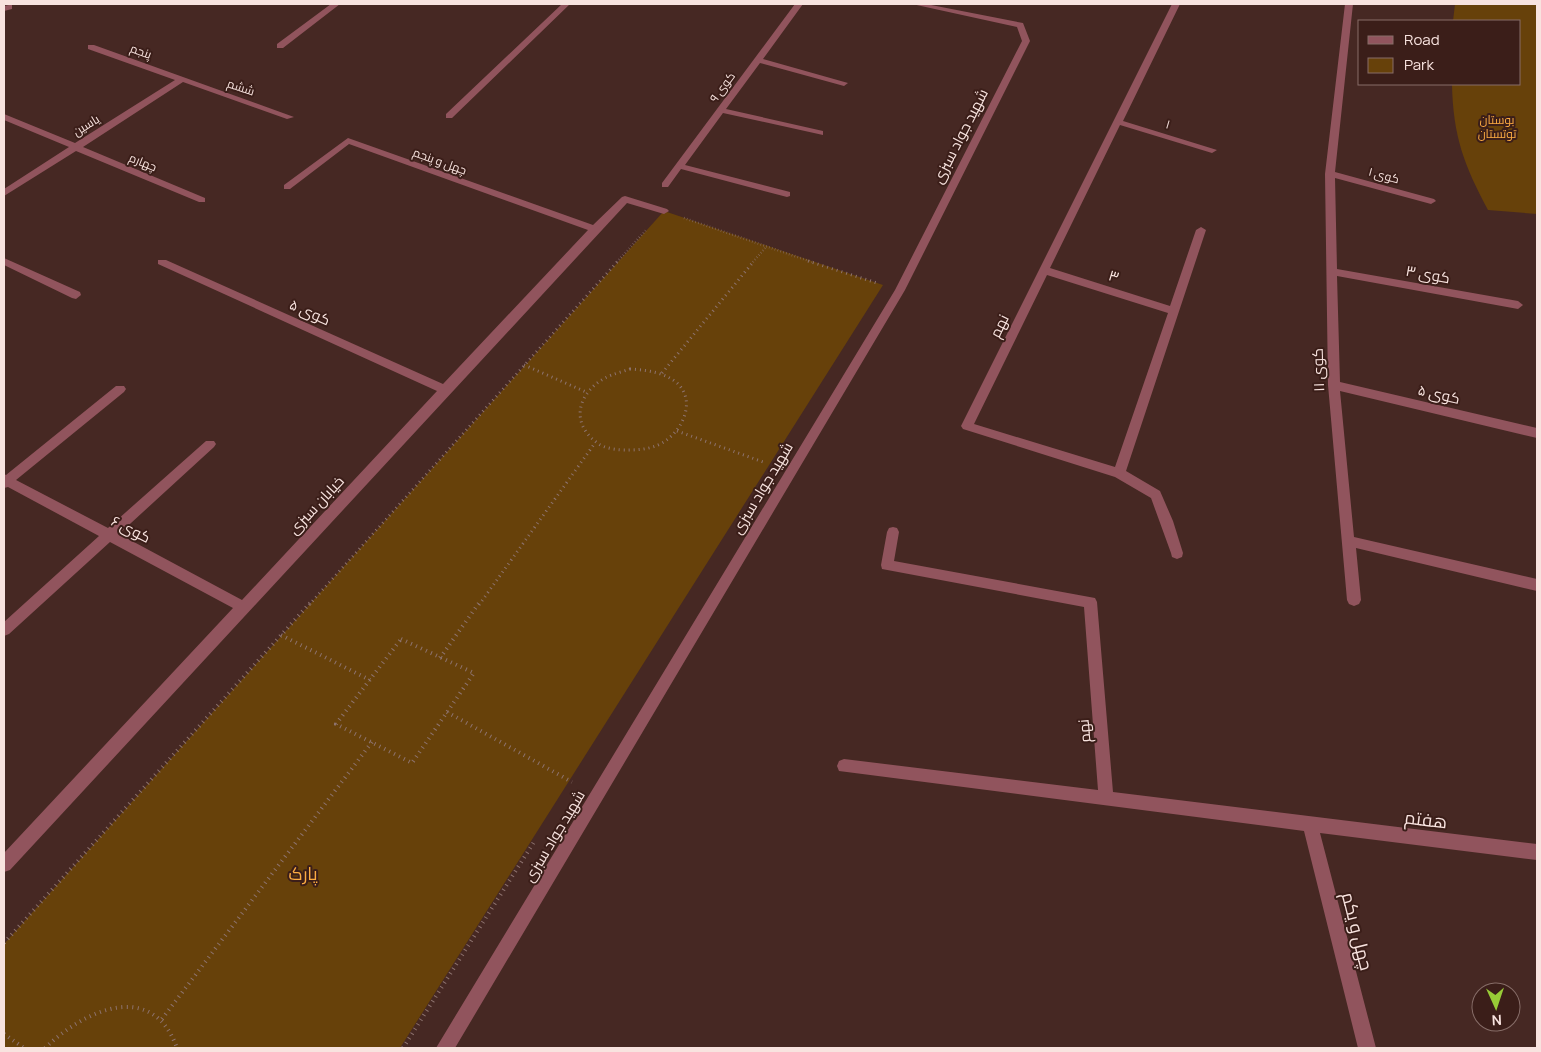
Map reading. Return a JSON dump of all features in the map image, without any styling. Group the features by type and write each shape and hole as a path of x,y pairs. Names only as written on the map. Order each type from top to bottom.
{"street":[{"path":"280,46 336,4"},
{"path":"449,116 566,4"},
{"name":"کوی ۹","path":"665,185 799,4"},
{"name":"شهید جواد سبزی","path":"445,1048 900,290 1026,41 1020,26 916,4"},
{"name":"نهم","path":"1176,4 967,426 1119,473 1156,495 1177,553"},
{"name":"کوی ۱۱","path":"1349,4 1330,174 1334,385 1354,600"},
{"name":"پنجم","path":"91,47 182,80"},
{"path":"758,60 844,83"},
{"name":"ششم","path":"182,80 290,118"},
{"name":"یاسین","path":"4,193 182,80"},
{"path":"721,110 820,133"},
{"name":"چهارم","path":"4,117 202,200"},
{"name":"۱","path":"1118,122 1212,150"},
{"name":"چهل و پنجم","path":"287,187 348,141 595,229"},
{"path":"680,166 787,194"},
{"name":"کوی ۱","path":"1330,174 1431,201"},
{"name":"خیابان سبزی","path":"4,864 625,199 664,211"},
{"path":"1119,473 1201,230"},
{"path":"4,261 76,295"},
{"name":"کوی ۵","path":"162,262 445,390"},
{"name":"۳","path":"1044,270 1174,311"},
{"name":"کوی ۳","path":"1332,272 1518,305"},
{"name":"کوی ۵","path":"1334,385 1537,433"},
{"path":"5,481 120,389"},
{"path":"4,630 210,444"},
{"name":"کوی ۶","path":"5,481 243,607"},
{"name":"نهم","path":"893,532 887,565 1090,602 1106,798"},
{"path":"1348,541 1537,585"},
{"name":"هفتم","path":"844,766 1537,852"},
{"name":"چهل و یکم","path":"1310,824 1367,1048"}],"path":[{"path":"4,943 664,211 765,248 883,285"},
{"path":"662,373 765,248"},
{"path":"524,366 586,392"},
{"path":"630,369 646,369 662,373 675,381 684,392 687,405 685,418 677,431 664,442 648,449 630,452 611,450 595,443 584,432 578,419 579,405 586,392 598,381 613,372 630,369"},
{"path":"677,431 770,464"},
{"path":"440,658 595,443"},
{"path":"281,635 370,680"},
{"path":"401,639 440,658 474,673 412,763 336,724 401,639"},
{"path":"447,712 572,782"},
{"path":"162,1019 372,742"},
{"path":"567,791 578,774"},
{"path":"402,1048 535,841"},
{"path":"45,1048 60,1033 88,1016 115,1007 141,1008 162,1019 175,1039 177,1048"},
{"path":"4,1034 24,1048"}],"green space":[{"name":"بوستان توتستان","path":"1455,4 1537,4 1537,214 1488,210 1472,179 1461,150 1453,102 1452,85 1521,85 1521,20 1453,20"},
{"name":"پارک","path":"664,211 883,285 400,1048 4,1048 4,944"}]}
